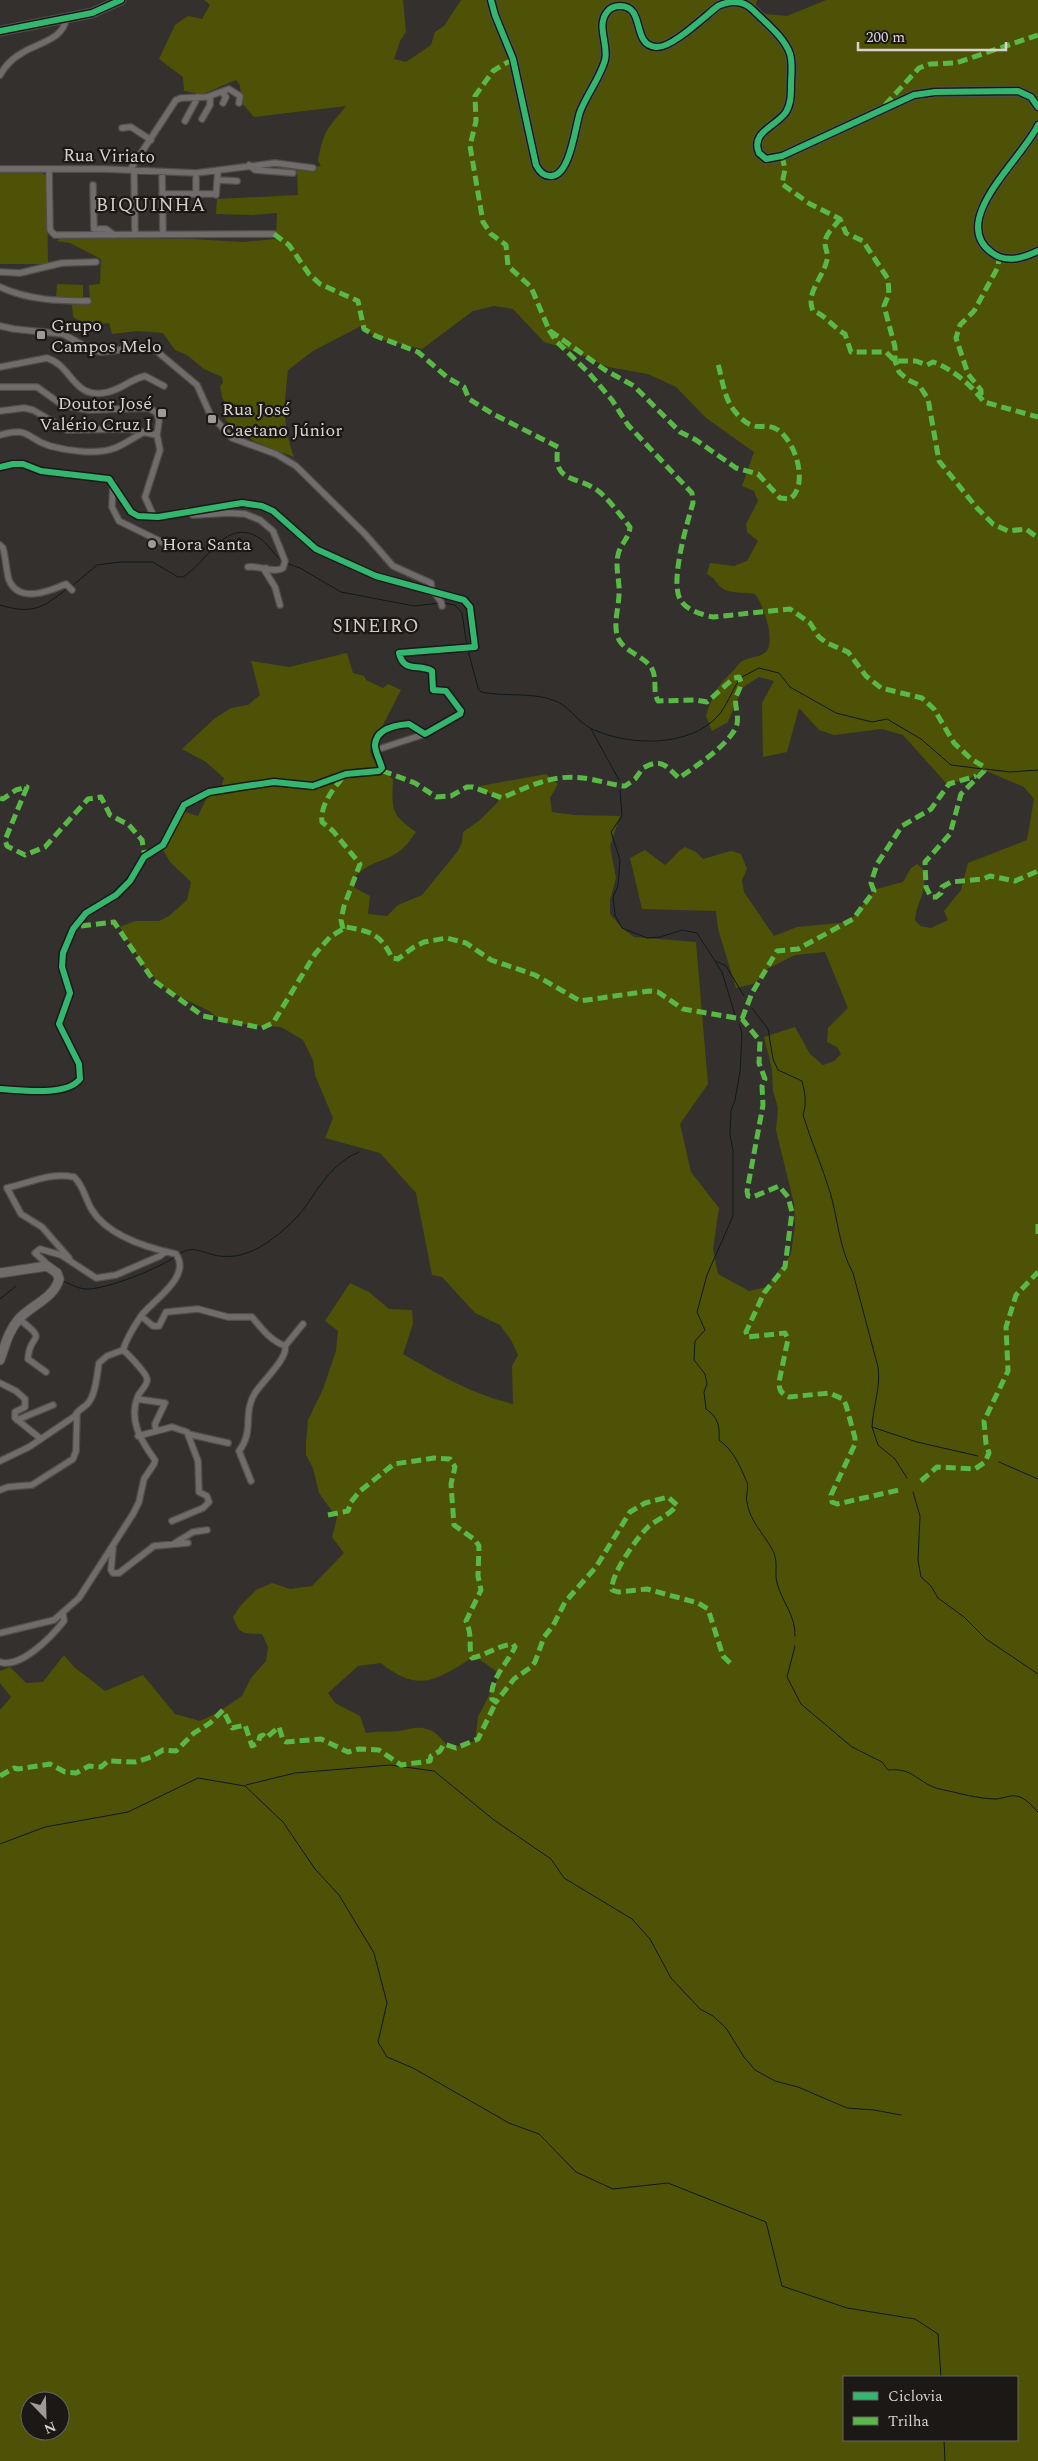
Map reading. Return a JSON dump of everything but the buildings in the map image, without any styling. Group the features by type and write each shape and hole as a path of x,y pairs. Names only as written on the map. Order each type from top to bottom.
{"main road":[{"path":"0,31 98,12 122,0"},
{"path":"491,0 494,15 513,59 536,165 541,173 549,176 557,175 565,167 580,114 605,60 606,50 602,20 609,10 616,6 625,6 634,12 644,41 655,47 670,43 726,2 744,3 756,14 785,46 790,53 792,63 790,100 787,110 762,134 758,141 759,153 766,159 786,154 907,98 921,94 1015,90 1031,97 1038,107"},
{"path":"1038,125 985,201 978,221 981,241 995,256 1016,259 1038,251"},
{"path":"0,1273 46,1266 57,1272 59,1279 53,1291 19,1319 8,1334 0,1360"}],"street":[{"path":"0,69 24,51 59,33 63,28 66,18"},
{"path":"0,75 8,64"},
{"path":"135,234 132,170 176,100 210,96 229,89 240,96 239,103"},
{"path":"222,92 226,97 223,103"},
{"path":"202,119 210,105 210,96"},
{"path":"185,121 198,97"},
{"path":"122,128 128,126 151,140"},
{"name":"Rua Viriato","path":"0,169 132,170 196,173 275,163 313,168"},
{"name":"Rua Viriato","path":"249,165 255,170 292,173"},
{"path":"48,170 52,233 62,236 274,234"},
{"path":"162,194 215,194 218,170"},
{"path":"162,172 163,234"},
{"path":"196,173 196,194"},
{"path":"218,180 237,181"},
{"path":"94,185 94,229 106,229 114,235"},
{"path":"0,272 20,273 62,263 96,262"},
{"path":"0,288 24,296 53,302 88,301"},
{"path":"0,326 14,330 63,334 92,350 101,352 148,347 154,349 197,385 210,414 232,438 276,454 296,466 365,534 385,559 402,571 431,583 433,592 441,604"},
{"path":"0,367 47,358 59,364 78,388 89,392 107,392 145,376 164,386"},
{"path":"0,387 37,387 58,402 70,407 90,410 149,408 157,413 159,421 157,435 160,450 145,497 154,517"},
{"path":"0,411 24,408 33,410 67,430 128,428 157,435"},
{"path":"0,435 22,431 48,446 71,450 104,450 122,445 145,432"},
{"path":"0,467 23,464 40,471 99,476 113,483 131,512 138,516 154,517 242,502 262,506 273,511 316,549 376,576 464,600 470,607 475,648 400,653 404,664 410,668 428,668 432,671 434,690 446,691 461,711 460,714 425,734 376,750"},
{"path":"113,483 112,507 119,521 174,548"},
{"path":"187,511 193,515 245,514 260,520 273,532 285,563 280,571 257,565 248,566"},
{"path":"0,545 3,548 9,580 18,591 26,593 45,592 66,584 70,588"},
{"path":"266,568 265,571 275,587 280,605"},
{"path":"0,1089 53,1090 66,1088 80,1079 79,1064 59,1024 70,993 62,967 63,953 73,929 86,913 116,895 130,881 144,857 163,845 184,805 209,792 240,786 274,782 313,786 346,774 380,770 376,750 377,737 385,729 409,724 425,734"},
{"path":"0,1186 7,1188 51,1175 62,1174 74,1177 83,1188 93,1212 102,1223 114,1231 165,1252 176,1254 179,1258 180,1272 163,1294 142,1316 123,1350 107,1356 99,1363 98,1378 89,1403 77,1411 75,1416 42,1439 0,1461"},
{"path":"7,1188 21,1214 42,1227 72,1262"},
{"path":"46,1266 45,1262 35,1253 40,1249 61,1255 96,1278 105,1278 147,1262 165,1252"},
{"path":"142,1316 152,1326 159,1326 166,1312 190,1308 228,1316 252,1317 275,1342 285,1346"},
{"path":"19,1319 37,1333 38,1337 28,1354 28,1358 46,1372"},
{"path":"251,1481 239,1451 248,1440 249,1406 258,1389 285,1355 285,1346 303,1324"},
{"path":"0,1633 54,1620 63,1614 79,1598 138,1506 144,1479 155,1460 138,1436 135,1416 137,1399 148,1380 133,1359 123,1350"},
{"path":"0,1384 16,1391 25,1399 25,1406 15,1412 17,1420 42,1439"},
{"path":"137,1399 165,1403 155,1424 156,1431"},
{"path":"17,1420 53,1405"},
{"path":"0,1490 32,1485 73,1459 76,1446 77,1411"},
{"path":"138,1436 172,1427 188,1434 228,1443"},
{"path":"172,1521 203,1508 209,1502 207,1496 199,1492 198,1461 188,1434"},
{"path":"174,1544 193,1532 207,1530"},
{"path":"113,1546 110,1563 111,1570 119,1574 154,1546 188,1544"},
{"path":"0,1662 6,1664 26,1657 64,1621 63,1614"}],"shaded area":[{"path":"204,0 403,0 406,32 400,41 394,59 406,62 431,45 435,32 444,26 461,0 757,0 754,13 787,16 826,0 1038,0 1038,2461 0,2461 0,1710 11,1697 0,1683 0,1671 10,1667 26,1683 43,1682 64,1655 74,1667 105,1691 143,1675 175,1714 200,1721 217,1713 242,1696 251,1678 266,1661 268,1647 262,1634 243,1632 238,1628 233,1617 241,1605 256,1590 272,1583 290,1589 312,1586 344,1553 332,1537 337,1518 319,1493 313,1468 306,1455 306,1443 308,1420 323,1389 336,1351 338,1331 325,1321 350,1283 369,1292 389,1309 412,1310 413,1324 403,1354 470,1389 513,1404 512,1366 518,1355 511,1340 500,1325 475,1313 442,1277 432,1275 416,1193 380,1153 325,1138 333,1118 315,1075 313,1060 303,1040 281,1027 225,1023 209,1011 168,991 145,968 120,927 135,921 159,921 169,916 187,900 191,882 170,862 161,846 182,811 198,816 208,795 221,788 224,778 206,762 182,749 215,718 231,708 248,705 260,695 251,661 289,667 347,653 353,673 364,676 366,680 383,688 388,684 401,690 370,750 373,760 378,767 393,779 394,810 401,820 416,832 400,851 363,869 358,874 353,887 370,896 368,914 387,916 398,905 422,895 458,851 462,842 463,832 480,820 499,801 480,786 546,774 558,784 550,798 552,812 574,815 620,816 610,846 616,878 610,900 610,914 622,928 634,937 696,942 708,1084 680,1124 691,1172 719,1208 713,1249 718,1274 749,1291 767,1287 791,1254 795,1225 794,1204 776,1130 778,1108 773,1091 772,1069 764,1037 795,1027 810,1054 823,1065 834,1061 841,1054 837,1047 827,1042 828,1028 848,1008 825,952 795,955 767,969 761,978 753,984 736,988 718,929 716,911 642,909 630,858 645,850 665,865 685,847 696,852 703,859 731,851 741,854 747,869 742,880 744,892 774,936 797,927 849,922 876,889 903,882 911,868 917,864 923,869 924,885 915,920 920,926 931,928 948,920 944,911 961,890 968,863 1027,840 1034,799 1024,787 984,770 965,781 946,783 903,735 882,729 834,735 819,730 799,708 787,752 763,757 762,703 774,681 759,677 742,688 728,722 712,731 706,716 713,696 719,686 744,660 759,656 765,652 768,649 769,643 770,636 767,620 755,594 725,590 707,574 710,563 734,566 747,561 758,541 747,532 746,524 758,501 754,491 742,486 754,452 706,418 676,387 648,374 608,367 571,350 544,342 513,309 494,306 473,311 422,349 375,338 363,325 313,351 288,370 285,414 287,434 294,457 253,441 235,429 221,413 228,408 222,397 220,386 223,383 222,377 204,369 187,355 175,350 163,333 137,331 112,334 109,323 87,326 73,317 72,305 90,303 89,285 100,284 101,259 70,243 56,241 62,238 192,239 243,242 276,239 277,213 252,215 216,214 217,199 298,195 297,169 321,166 318,161 324,136 346,106 254,117 241,102 240,85 236,80 203,94 184,91 183,77 159,59 175,25 188,16 202,19 210,5","holes":["470,1659 479,1659 500,1674 478,1717 475,1741 450,1749 439,1736 426,1729 412,1728 400,1731 366,1733 360,1716 335,1703 328,1693 358,1666 381,1663 405,1678 415,1681 436,1678"]},
{"path":"0,173 43,173 47,178 48,264 0,264"},
{"path":"57,284 83,285 83,299 56,299"}],"waterway":[{"path":"72,586 97,565 120,562 153,562 178,577 183,577 218,543 238,533 249,533 261,539 282,561"},
{"path":"286,563 300,568 341,592 414,606 440,603"},
{"path":"0,605 21,609 37,608 68,588"},
{"path":"444,603 455,605 462,613 467,646"},
{"path":"468,650 478,688 481,692 536,696 553,700 559,702 592,729 607,735 640,741 675,739 691,734 705,726 721,712 739,680"},
{"path":"740,678 759,668 779,673 790,687 836,713 872,722 887,719 921,739 951,765 983,769"},
{"path":"591,729 619,780"},
{"path":"985,769 1010,772 1038,770"},
{"path":"620,790 622,816 611,832 620,860 618,886 613,897 615,915 622,928 647,938 660,937 682,930 697,933 722,972 735,1015"},
{"path":"716,961 726,966 744,996"},
{"path":"752,1008 768,1029 773,1059 778,1070 802,1081 805,1098 803,1115 833,1202 842,1244 853,1273 878,1367 879,1374 872,1427 917,1442 978,1456"},
{"path":"739,1024 742,1033 740,1072 731,1111 730,1135 733,1151 733,1216 707,1275 697,1312 705,1330 695,1341 694,1360 705,1374 707,1384 704,1392 706,1409 717,1422 719,1440 732,1453 741,1468 748,1488 748,1509 774,1553 777,1583 791,1615 795,1636"},
{"path":"179,1254 184,1251 199,1250 219,1256 235,1256 260,1247 279,1234 296,1217 335,1168 350,1156 359,1152"},
{"path":"65,1282 84,1289 107,1286 145,1272 175,1257"},
{"path":"0,1299 16,1286"},
{"path":"872,1427 878,1445 895,1459 907,1478"},
{"path":"999,1462 1038,1479"},
{"path":"913,1492 920,1516 918,1560 921,1577 931,1586 938,1598 964,1617 986,1639 1038,1674"},
{"path":"795,1646 787,1677 801,1704 852,1747 882,1762 888,1770 910,1773 933,1787 983,1798 1019,1797 1028,1802 1038,1812"},
{"path":"246,1785 295,1773 390,1765 434,1771 494,1820 551,1859 564,1878 632,1919 650,1939 671,1978 700,2009 713,2016 726,2028 744,2057 755,2070 775,2081 798,2087 847,2108 901,2115"},
{"path":"0,1844 45,1827 128,1812 198,1778 245,1786 283,1822 315,1869 339,1895 374,1953 387,2003 378,2042 387,2057 413,2068 509,2123 539,2134 576,2172 613,2189 668,2183 766,2222 782,2286 847,2308 915,2319 938,2334 941,2376"},
{"path":"944,2441 945,2461"}],"marked path":[{"path":"885,105 919,68 930,64 956,63 1038,35"},
{"path":"513,59 493,71 475,96 476,121 470,146 483,222 491,234 506,245 508,266 531,287 549,330 605,370 634,386 680,432 696,440 736,468 758,474 780,498 790,499 796,493 799,484 798,464 795,453 778,430 768,426 755,426 744,421 737,414 729,403 718,364"},
{"path":"782,156 785,169 782,184 810,204 840,219 846,233 863,241 888,279 889,294 884,306 895,347 895,361 899,372 908,380 919,385 928,399 939,461 977,508 993,524 1008,531 1026,529 1038,538"},
{"path":"840,219 826,238 827,260 813,292 811,304 813,311 817,312 845,334 851,352 886,352 895,361 916,361 927,365 933,362 948,369 961,379 984,402 1038,417"},
{"path":"274,234 289,245 309,274 320,284 358,301 364,329 376,336 418,352 448,378 464,387 469,399 493,414 558,447 558,467 562,472 597,490 619,513 630,527 617,560 619,589 616,623 617,635 622,644 651,667 658,701 696,700 707,702 734,678 739,677 741,682 736,697 737,724 734,731 704,761 679,778 664,765 655,763 643,768 635,779 625,786 572,777 551,779 502,798 473,787 467,787 451,796 436,797 415,783 380,770"},
{"path":"981,395 981,390 968,374 956,338 960,325 974,311 998,267 999,257"},
{"path":"549,330 556,341 589,373 612,400 628,425 692,493 693,503 678,566 677,591 682,603 695,611 713,617 790,609 810,623 819,637 827,643 848,652 866,676 881,688 922,698 934,709 954,743 971,759 983,766 984,771 961,794 950,834 925,862 926,887 931,897 936,897 941,893 942,887 951,882 983,879 990,876 1015,881 1038,871"},
{"path":"343,929 341,920 344,906 360,864 333,831 322,822 322,816 325,803 344,776"},
{"path":"742,1019 752,993 777,951 798,949 853,919 874,891 871,883 877,864 902,826 931,809 949,784 976,776"},
{"path":"0,798 3,799 16,790 27,787 5,840 7,846 25,855 45,847 88,799 101,797 110,815 129,825 142,840 145,857"},
{"path":"81,926 114,922 153,980 203,1016 262,1028 273,1023 315,954 330,937 346,927 362,930 374,935 384,944 392,958 398,959 424,942 447,938 466,943 491,960 535,975 580,1001 649,991 658,992 683,1009 742,1019 760,1041 759,1063 765,1079 762,1086 763,1105 747,1191 748,1196 753,1197 779,1186 788,1197 792,1212 785,1267 764,1293 746,1332 747,1337 785,1333 788,1339 779,1382 780,1389 784,1395 789,1397 829,1393 843,1399 855,1438 855,1444 831,1495 832,1502 837,1504 899,1490"},
{"path":"1038,1224 1038,1235"},
{"path":"921,1481 937,1467 975,1469 985,1462 989,1453 986,1444 984,1421 1008,1371 1006,1327 1016,1295 1038,1272"},
{"path":"328,1515 348,1511 351,1502 360,1491 394,1464 434,1458 450,1459 455,1467 451,1484 454,1525 475,1540 479,1546 478,1576 481,1590 466,1621 472,1658 507,1645 513,1644 515,1647 493,1685 492,1699 496,1702 514,1679 535,1662 544,1637 553,1626 565,1602 596,1567 630,1512 645,1503 668,1497 677,1505 668,1514 649,1526 638,1538 615,1575 612,1590 618,1592 647,1589 698,1603 708,1609 723,1656 732,1665"},
{"path":"0,1776 14,1768 50,1764 65,1772 76,1773 89,1766 101,1767 108,1761 136,1762 151,1757 163,1750 176,1751 194,1733 210,1723 223,1710 232,1728 245,1725 252,1746 258,1743 260,1736 263,1735 266,1738 279,1727 283,1740 286,1742 321,1739 348,1752 359,1749 379,1750 401,1765 430,1761 431,1756 440,1751 444,1744 456,1748 478,1739 496,1702"}],"cycle path":[{"path":"0,31 92,13 121,0"},
{"path":"491,0 513,59 536,165 541,173 548,176 557,174 567,161 580,112 605,60 604,17 609,9 618,6 628,8 633,12 643,40 648,45 656,47 679,38 718,6 732,2 745,4 774,30 784,42 790,54 792,66 791,95 786,112 761,134 758,140 759,153 766,159 782,156 914,95 935,92 1018,91 1031,97 1038,107"},
{"path":"1038,125 993,188 983,206 978,223 980,239 997,256 1014,259 1038,251"},
{"path":"0,467 23,464 41,471 109,479 131,512 138,516 158,517 242,503 262,506 273,511 316,549 376,576 464,600 470,607 475,647 399,653 404,664 432,671 433,690 446,691 461,711 460,714 425,734 409,724 398,725 383,731 376,739 375,745 382,768 379,771 346,774 313,786 274,782 209,792 184,805 163,845 144,857 130,881 116,895 86,913 73,929 63,953 62,967 70,993 59,1024 79,1064 80,1079 73,1085 54,1090 0,1089"}],"place":[{"name":"Grupo Campos Melo","path":"41,335"},
{"name":"Doutor José Valério Cruz I","path":"162,413"},
{"name":"Rua José Caetano Júnior","path":"212,419"},
{"name":"Hora Santa","path":"152,544"}],"district":[{"name":"BIQUINHA","path":"151,205"},
{"name":"SINEIRO","path":"376,626"}]}
